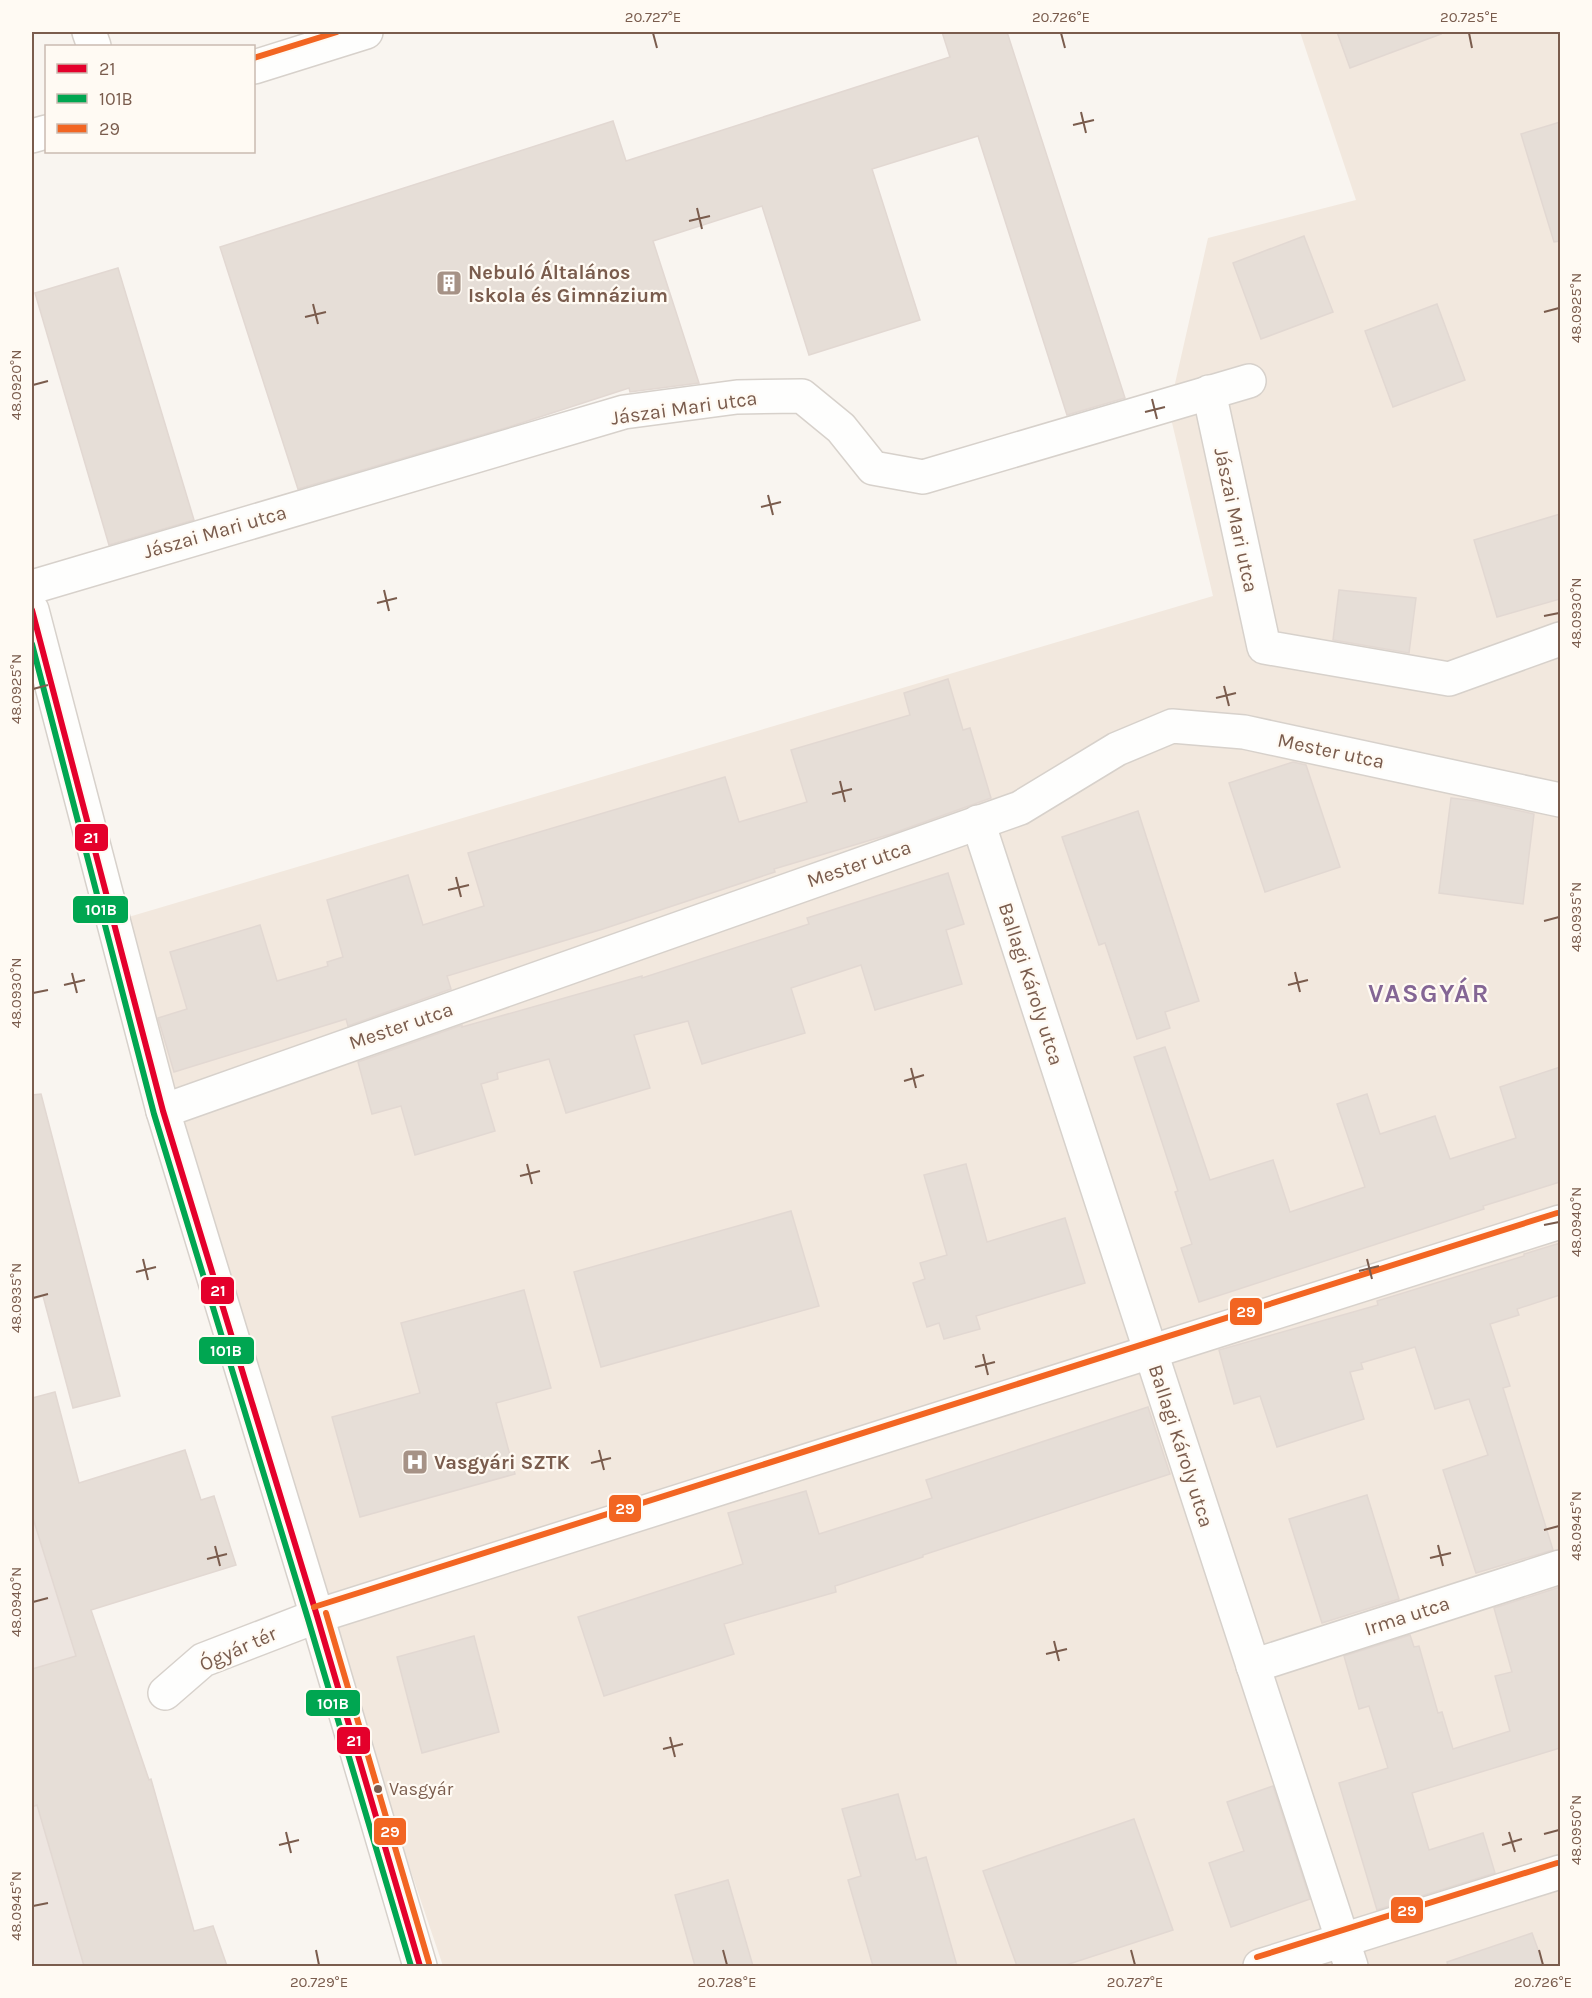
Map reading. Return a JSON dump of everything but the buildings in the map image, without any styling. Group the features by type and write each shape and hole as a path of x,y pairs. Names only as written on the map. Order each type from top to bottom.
{"street":[{"path":"255,67 353,34"},
{"name":"Jászai Mari utca","path":"32,587 624,412 737,397 802,396 841,428 873,468 923,477 1249,381"},
{"name":"Jászai Mari utca","path":"1209,392 1264,648 1449,679 1560,639"},
{"path":"32,610 163,1111 317,1616 420,1966"},
{"name":"Mester utca","path":"163,1111 1020,808 1117,749 1172,726 1244,732 1560,800"},
{"name":"Ballagi Károly utca","path":"978,822 1347,1953"},
{"name":"Ógyár tér","path":"165,1693 203,1660 317,1616 1560,1222"},
{"name":"Irma utca","path":"1253,1666 1560,1567"},
{"path":"1260,1966 1347,1953 1560,1872"}],"shaded area":[{"path":"1300,32 1560,32 1560,1966 443,1966 403,1848 115,921 1213,596 1169,410 1208,238 1356,200"},
{"path":"32,1450 173,1966 32,1966"}],"transit line":[{"name":"29","path":"255,58 337,32"},
{"name":"21","path":"32,610 163,1111 317,1616 420,1966"},
{"name":"101B","path":"32,644 154,1114 411,1966"},
{"name":"29","path":"314,1607 1557,1213"},
{"name":"29","path":"326,1613 429,1963"},
{"name":"29","path":"1257,1957 1557,1863"}],"place":[{"name":"Nebuló Általános Iskola és Gimnázium","path":"449,283"},
{"name":"Vasgyári SZTK","path":"415,1462"},
{"name":"Vasgyár","path":"378,1789"}],"district":[{"name":"VASGYÁR","path":"1429,993"}]}
